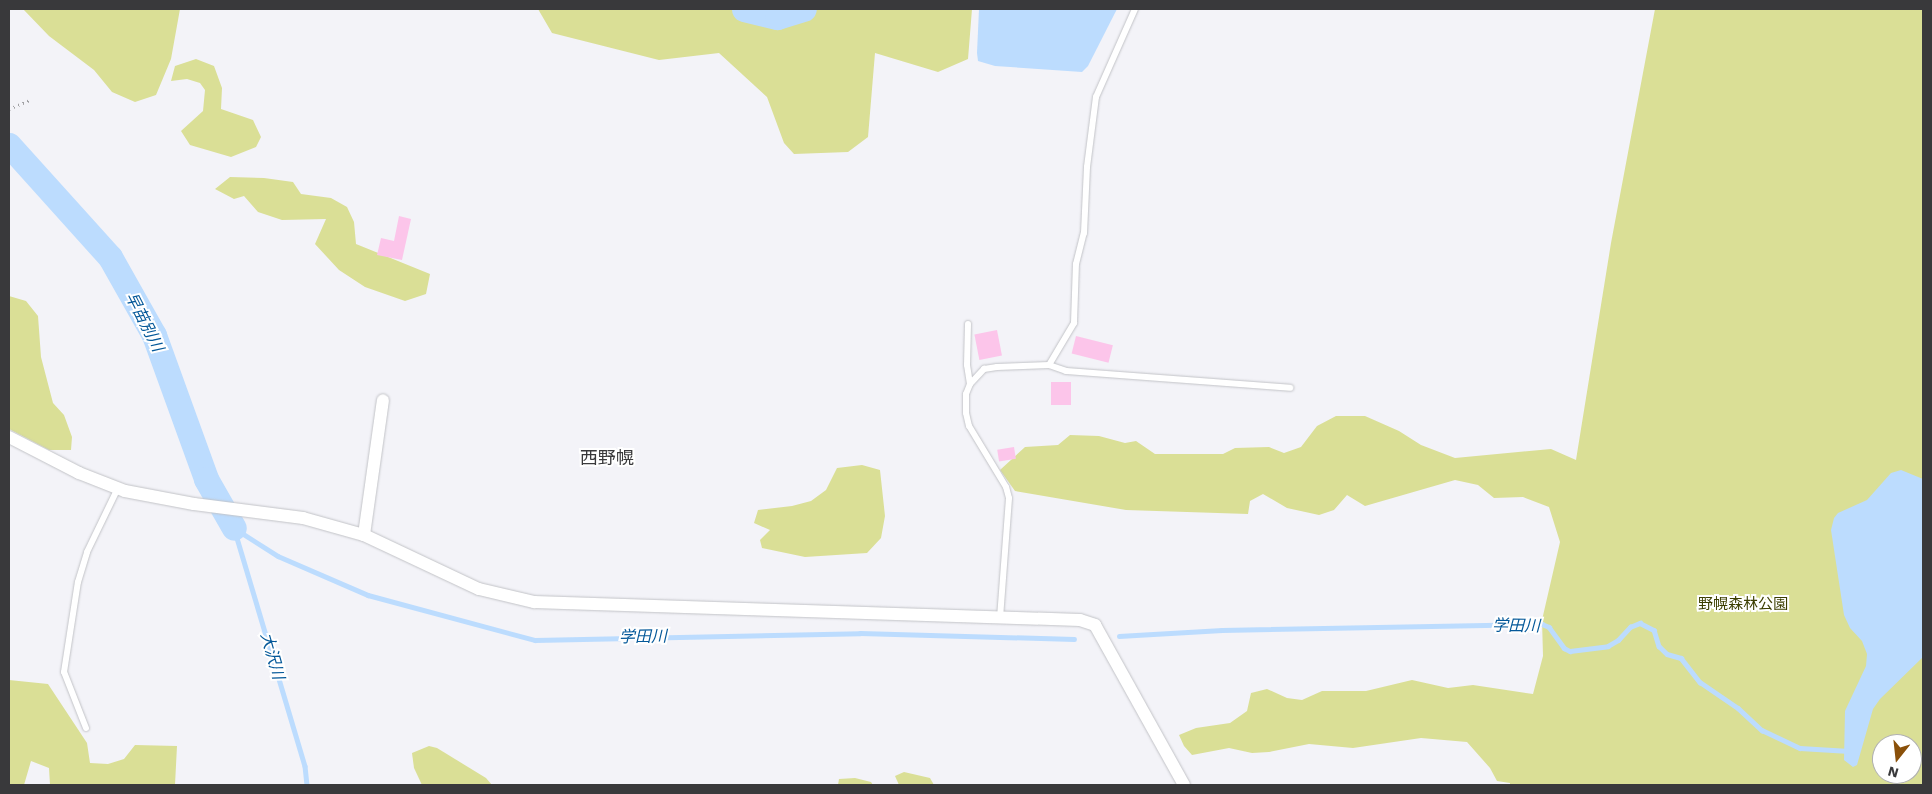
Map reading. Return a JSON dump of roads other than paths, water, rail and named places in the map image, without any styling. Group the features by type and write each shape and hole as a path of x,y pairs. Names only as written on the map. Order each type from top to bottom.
{"street":[{"path":"364,535 383,400"},
{"path":"9,437 79,473 118,488 194,504 303,518 364,535 479,589 534,602 1080,620 1095,625 1184,785"}],"lane":[{"path":"1049,365 1074,323 1076,264 1084,233 1087,167 1096,97 1135,9"},
{"path":"968,324 967,365 970,384"},
{"path":"1000,618 1009,498 1002,481 970,426 966,394 970,384 984,369 1049,365 1066,371 1290,388"},
{"path":"86,728 64,672 78,582 87,552 118,488"}],"water":[{"path":"979,9 1117,9 1088,66 1082,72 995,66 978,61"},
{"path":"1901,470 1923,479 1923,657 1880,699 1873,709 1857,765 1853,767 1844,760 1845,711 1866,666 1867,654 1862,641 1850,628 1844,615 1831,530 1834,518 1838,513 1867,500 1891,473"}],"waterway":[{"path":"744,9 777,17 804,9"},
{"name":"早苗別川","path":"9,145 110,257 154,335 206,479 234,528"},
{"name":"学田川","path":"234,528 278,556 368,595 535,640 860,633 1074,639"},
{"name":"大沢川","path":"234,528 305,766 307,785"},
{"name":"学田川","path":"1119,636 1222,630 1542,624 1549,627 1564,648 1570,651 1608,646 1618,640 1630,627 1640,623 1654,630 1659,646 1667,654 1681,658 1700,682 1738,708 1762,730 1800,748 1849,751"}],"district":[{"name":"西野幌","path":"607,458"}],"park label":[{"name":"野幌森林公園","path":"1743,605"}]}
